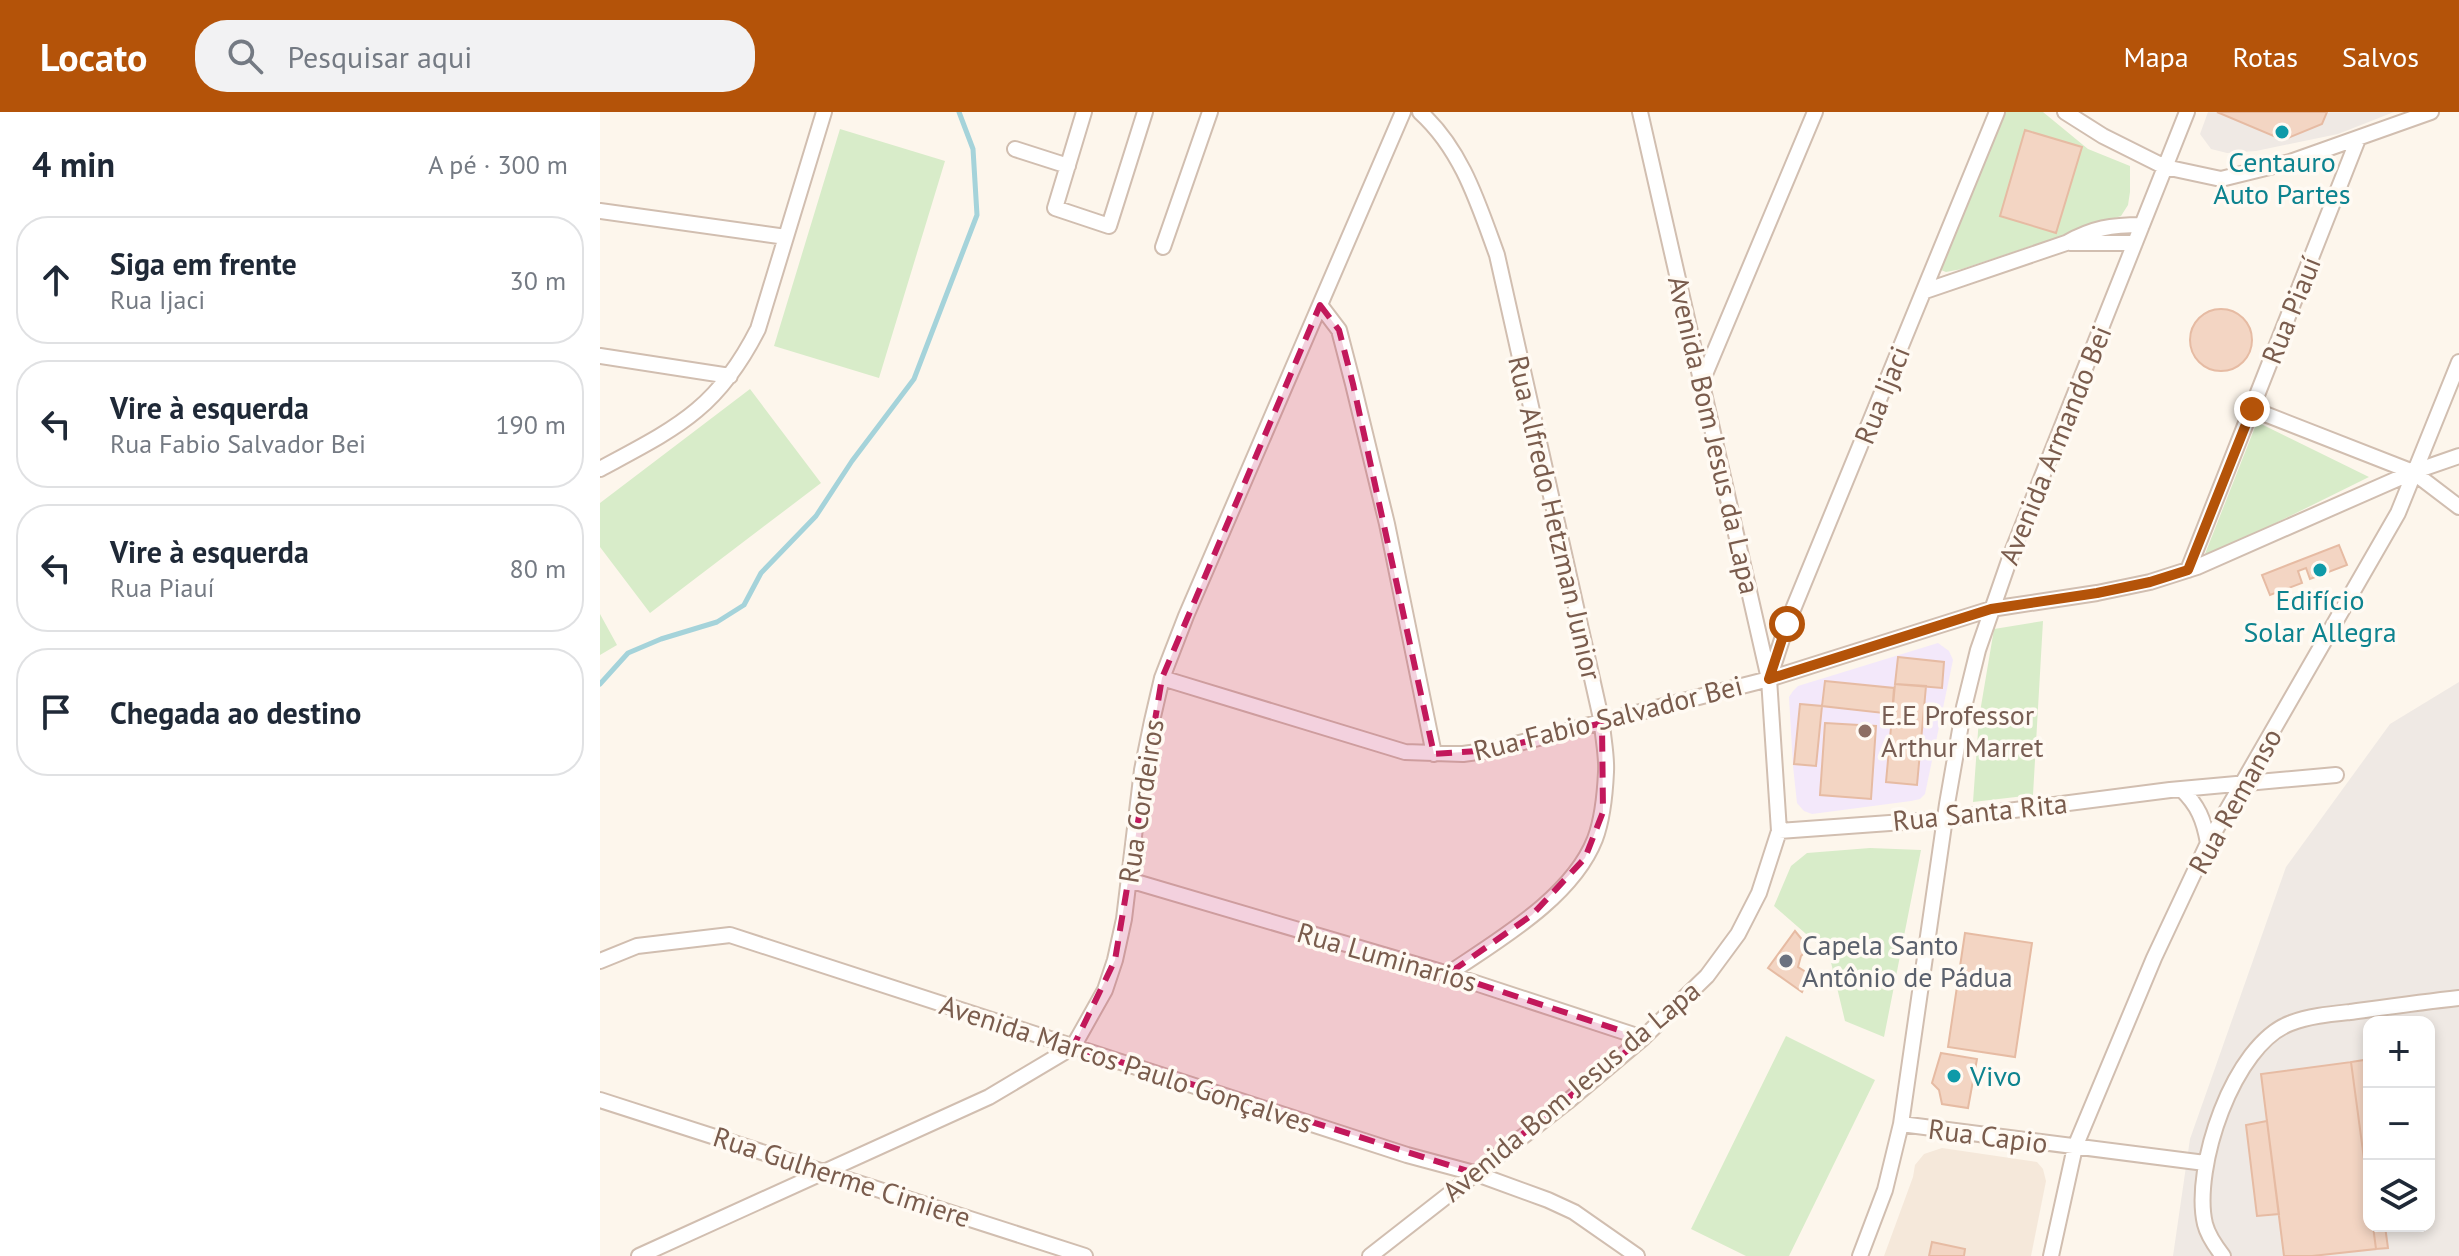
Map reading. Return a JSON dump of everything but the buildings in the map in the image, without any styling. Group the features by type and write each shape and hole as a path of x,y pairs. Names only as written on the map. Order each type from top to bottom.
{"street":[{"path":"600,469 683,423 706,403 742,360 758,329 824,112"},
{"path":"1084,112 1055,208 1109,226 1145,112"},
{"path":"1163,247 1210,112"},
{"name":"Rua Cordeiros","path":"639,1256 989,1097 1073,1047 1105,990 1115,960 1129,880 1142,770 1162,678 1403,112"},
{"name":"Rua Alfredo Hetzman Junior","path":"1420,112 1437,127 1470,181 1497,255 1602,723 1607,769 1603,812 1595,840 1585,858 1556,894 1532,915 1448,974"},
{"name":"Avenida Bom Jesus da Lapa","path":"1370,1256 1567,1102 1643,1038 1707,976 1738,934 1759,893 1779,831 1769,679 1640,112"},
{"path":"1703,379 1815,112"},
{"name":"Rua Ijaci","path":"1769,679 1787,624 1997,112"},
{"path":"2065,112 2103,136 2165,167 2221,179 2249,174 2431,112"},
{"name":"Avenida Armando Bei","path":"1860,1256 1885,1190 1901,1124 1945,819 1964,707 1978,650 1991,609 2187,112"},
{"name":"Rua Piauí","path":"2188,570 2358,139"},
{"path":"1015,149 1068,166"},
{"path":"600,211 786,237"},
{"path":"1925,291 2110,225 2142,225"},
{"path":"2066,243 2135,243"},
{"path":"1320,305 1339,330 1353,384 1387,524 1434,754"},
{"path":"600,356 730,376"},
{"name":"Rua Remanso","path":"2051,1256 2075,1147 2154,958 2208,843 2398,513 2459,362"},
{"path":"2252,409 2413,472 2459,507"},
{"name":"Rua Fabio Salvador Bei","path":"1162,678 1405,752 1434,754 1492,750 1769,679 1991,609 2150,582 2188,570 2413,472 2459,456"},
{"name":"Rua Santa Rita","path":"1779,831 1945,819 2181,789 2336,775"},
{"path":"2181,789 2204,820 2208,843"},
{"name":"Rua Luminarios","path":"1129,880 1448,974 1643,1038"},
{"name":"Avenida Marcos Paulo Gonçalves","path":"600,961 637,946 730,935 1407,1155 1474,1173 1574,1212 1637,1256"},
{"path":"2223,1256 2206,1228 2202,1210 2205,1163 2226,1098 2242,1068 2263,1043 2288,1023 2459,998"},
{"name":"Rua Gulherme Cimiere","path":"600,1100 1076,1255"},
{"name":"Rua Capio","path":"1901,1124 2205,1163"}],"highlighted area":[{"path":"1320,305 1339,330 1353,384 1434,754 1492,750 1602,723 1603,812 1585,858 1532,915 1448,974 1643,1038 1474,1173 1073,1047 1115,960 1162,678"}],"shaded area":[{"path":"2208,112 2394,112 2338,134 2256,151 2227,153 2211,149 2200,134"},
{"name":"E.E Professor Arthur Marret","path":"1938,643 1949,651 1953,660 1925,794 1911,801 1812,814 1804,811 1797,803 1793,766 1789,697 1793,691 1798,686"},
{"path":"2459,682 2459,1256 2173,1256 2190,1139 2286,867 2390,724"},
{"path":"1942,1148 2037,1162 2043,1169 2046,1181 2031,1256 1884,1256 1915,1165 1924,1154"}],"green space":[{"path":"2005,112 2043,112 2088,149 2130,166 2128,205 2121,216 1946,272 1941,270 1939,263"},
{"path":"840,129 945,161 879,378 774,346"},
{"path":"750,389 821,483 650,613 600,547 600,503"},
{"path":"2257,422 2369,477 2203,559"},
{"path":"600,614 617,645 600,655"},
{"path":"2043,621 2033,795 1973,802 1979,718 1994,629"},
{"path":"1870,848 1921,850 1884,1037 1845,1021 1829,954 1774,906 1791,866 1807,853"},
{"path":"1786,1036 1875,1080 1789,1256 1746,1256 1691,1229"}],"waterway":[{"path":"600,684 628,653 717,622 744,605 761,573 816,516 852,461 914,379 977,215 973,149 959,112"}],"place":[{"name":"Centauro Auto Partes","path":"2282,132"},
{"name":"Edifício Solar Allegra","path":"2320,570"},
{"name":"E.E Professor Arthur Marret","path":"1865,731"},
{"name":"Capela Santo Antônio de Pádua","path":"1786,961"},
{"name":"Vivo","path":"1954,1076"}],"route":[{"path":"1787,624 1769,679 1991,609 2097,593 2188,570 2252,409"}]}
